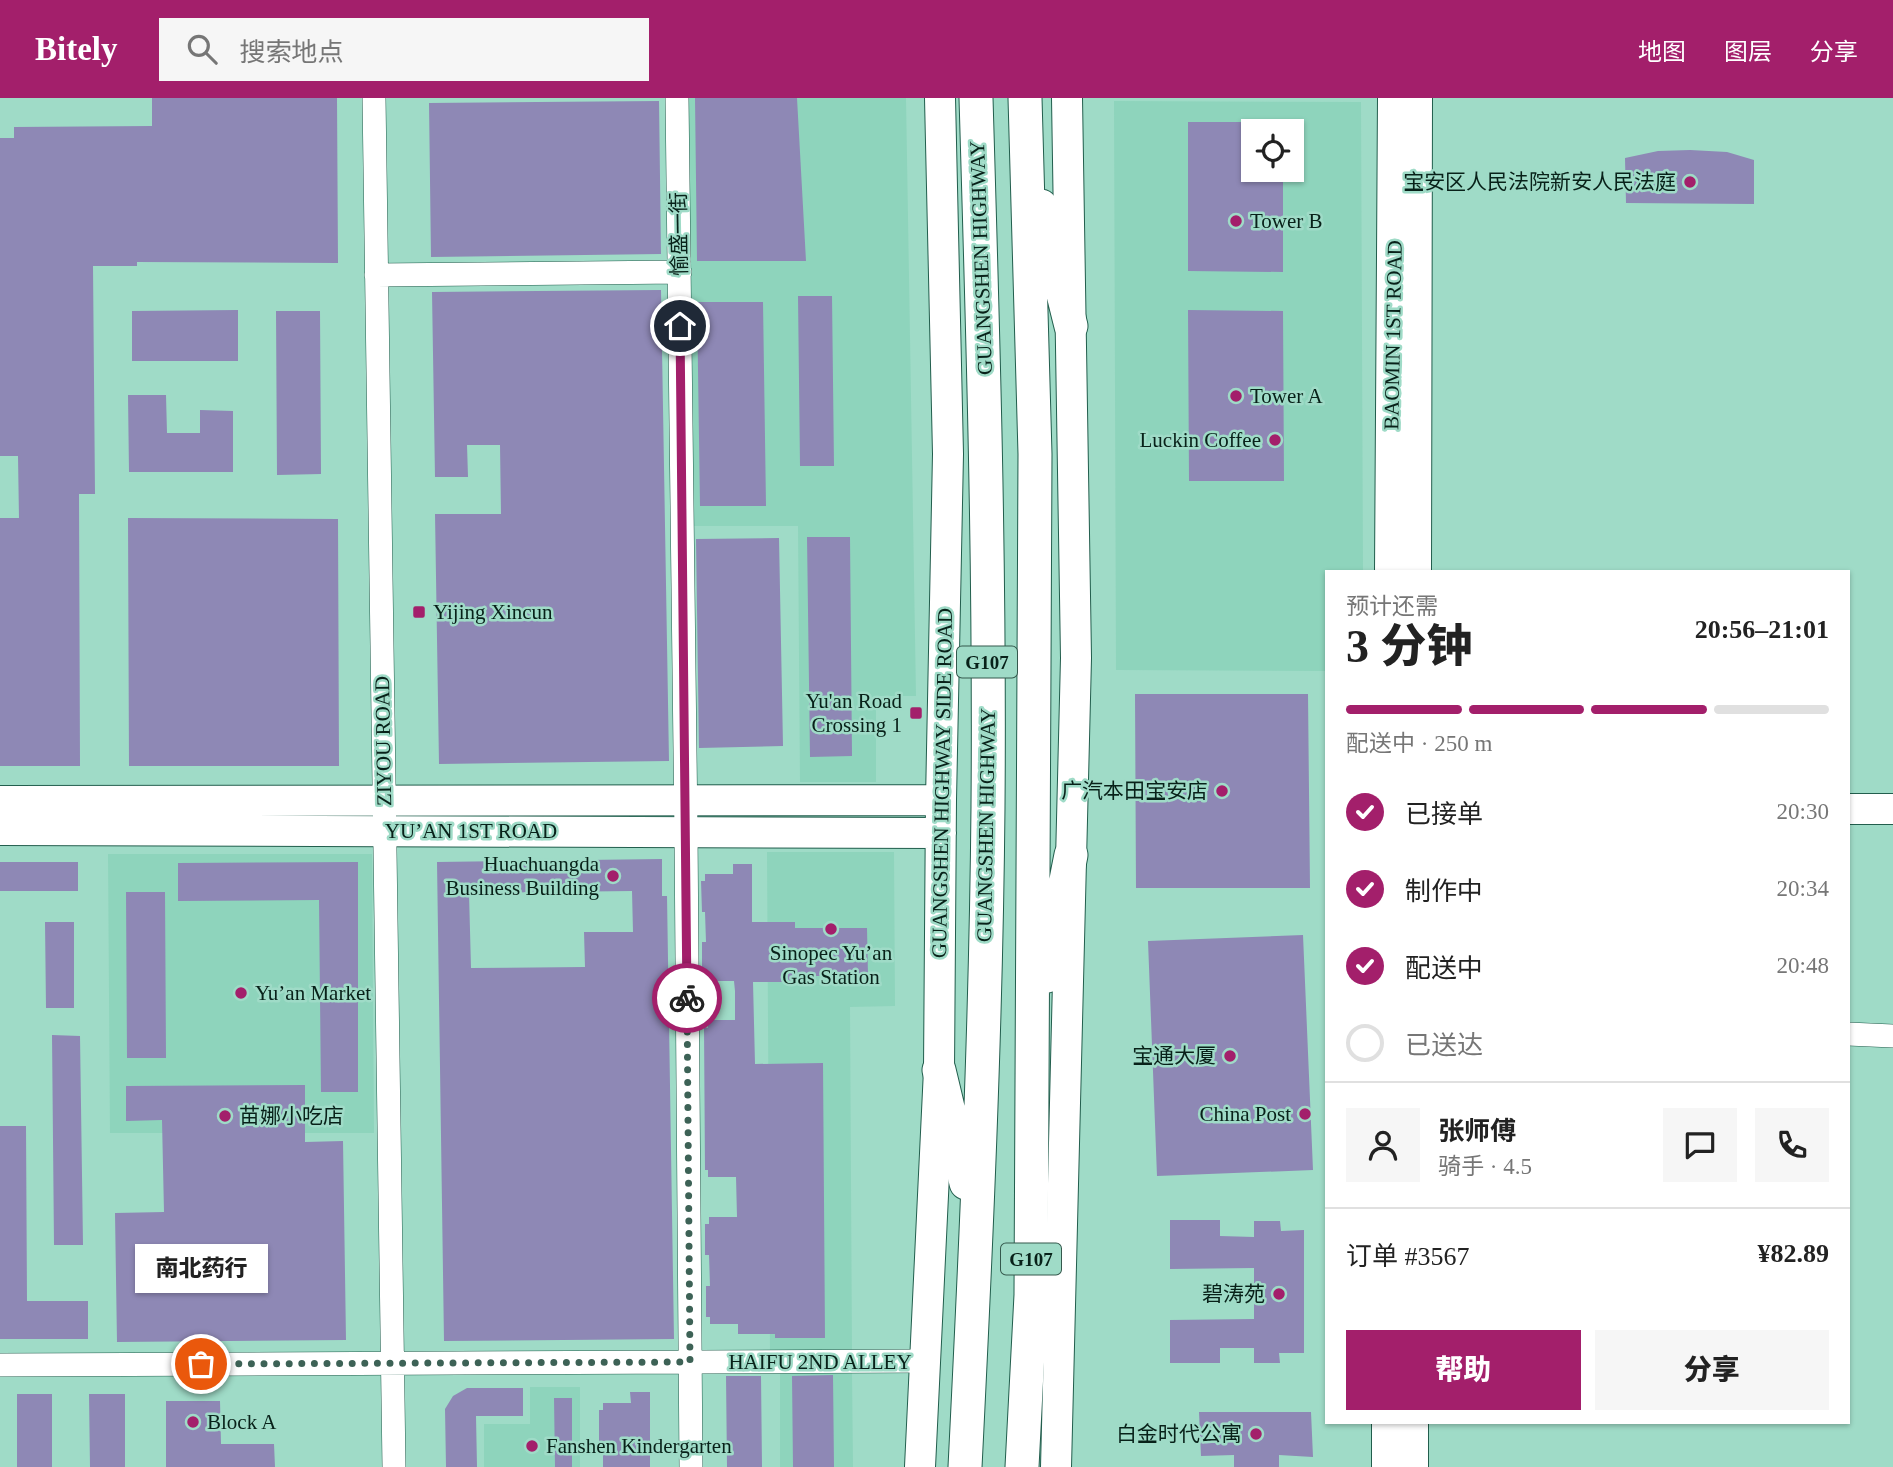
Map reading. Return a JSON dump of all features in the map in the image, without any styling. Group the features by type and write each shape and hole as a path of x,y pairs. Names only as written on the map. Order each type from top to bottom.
{"highway":[{"name":"GUANGSHEN HIGHWAY","path":"965,1467 977,1227 988,807 986,457 976,98"},
{"name":"G107","path":"1022,1467 1031,1296 1035,454 1025,98"},
{"path":"1026,145 1071,326"},
{"path":"1031,1050 1071,855"},
{"path":"939,1070 977,1227"},
{"path":"1027,1359 1032,1467"}],"main road":[{"name":"GUANGSHEN HIGHWAY SIDE ROAD","path":"920,1467 939,1070 948,454 940,98"},
{"name":"BAOMIN 1ST ROAD","path":"1390,570 1393,98"},
{"name":"BAOMIN 1ST ROAD","path":"1416,570 1417,98"},
{"path":"1056,1467 1076,658 1070,105"},
{"name":"YU’AN 1ST ROAD","path":"0,801 941,800"},
{"path":"1850,809 1893,808"},
{"path":"1850,825 1893,826"},
{"name":"YU’AN 1ST ROAD","path":"0,830 941,832"},
{"path":"1387,1424 1387,1467"},
{"path":"1413,1424 1413,1467"}],"street":[{"name":"ZIYOU ROAD","path":"374,98 394,1467"},
{"name":"愉盛一街","path":"677,98 691,1467"},
{"path":"376,275 680,272"},
{"path":"1850,1034 1893,1036"},
{"name":"HAIFU 2ND ALLEY","path":"0,1365 926,1361"}],"shaded area":[{"path":"687,98 906,98 916,696 876,696 876,782 800,782 798,526 690,526"},
{"path":"1114,101 1361,102 1363,570 1325,570 1325,671 1116,670"},
{"path":"767,852 894,852 895,1006 850,1007 852,1355 770,1355"},
{"name":"Yu’an Market","path":"108,854 372,854 374,1133 110,1133"},
{"path":"780,1372 852,1372 853,1467 780,1467"},
{"name":"Fanshen Kindergarten","path":"530,1387 580,1387 580,1467 484,1467 484,1424 530,1424"}],"building":[{"path":"152,98 337,98 338,263 137,262 137,266 93,266 95,494 79,494 80,766 0,766 0,518 19,518 18,456 0,456 0,138 14,138 14,127 152,126"},
{"path":"695,98 797,98 806,261 697,261"},
{"path":"659,101 661,254 431,257 429,103"},
{"name":"Tower B","path":"1188,122 1241,122 1241,182 1283,182 1283,272 1188,271"},
{"name":"宝安区人民法院新安人民法庭","path":"1658,151 1727,152 1754,160 1754,204 1626,203 1625,158"},
{"path":"661,290 669,761 439,764 435,514 501,514 500,445 467,445 468,477 435,477 432,292"},
{"path":"798,296 832,296 834,466 800,466"},
{"path":"697,302 763,302 766,506 700,506"},
{"path":"238,310 238,361 132,361 132,311"},
{"name":"Tower A","path":"1188,310 1283,311 1284,481 1189,481"},
{"path":"276,311 320,311 321,474 277,475"},
{"path":"128,395 166,395 167,433 200,433 200,410 233,411 233,472 129,472"},
{"path":"128,518 338,519 339,766 129,766"},
{"path":"807,537 850,537 852,756 810,757"},
{"path":"779,538 783,746 699,748 696,539"},
{"name":"广汽本田宝安店","path":"1135,694 1308,694 1310,888 1136,888"},
{"path":"662,859 662,896 667,896 674,1339 444,1341 437,862","holes":["632,891 633,932 584,932 585,967 471,968 469,893"]},
{"path":"0,862 78,862 78,891 0,891"},
{"path":"358,862 358,1092 321,1092 319,900 178,901 178,863"},
{"path":"733,864 752,864 752,922 795,922 795,928 867,928 868,976 795,976 795,982 753,982 755,1064 823,1063 825,1338 775,1338 775,1334 738,1334 738,1324 710,1324 710,1317 706,1317 706,1286 710,1286 709,1255 705,1255 705,1224 709,1224 709,1217 737,1217 736,1177 708,1177 708,1170 705,1170 704,1027 708,1028 707,1020 735,1020 735,991 734,981 706,981 706,974 702,974 702,942 706,942 701,881 705,881 705,874 733,874"},
{"path":"126,892 165,892 166,1058 127,1058"},
{"path":"45,922 74,922 74,1008 46,1008"},
{"name":"宝通大厦","path":"1303,935 1313,1170 1157,1176 1148,941"},
{"path":"52,1035 80,1036 83,1245 54,1245"},
{"path":"305,1085 305,1142 343,1141 346,1340 117,1342 115,1213 164,1212 162,1120 126,1121 126,1086"},
{"path":"0,1126 26,1126 27,1301 88,1301 88,1339 0,1339"},
{"name":"碧涛苑","path":"1170,1220 1220,1220 1220,1236 1254,1237 1254,1221 1280,1221 1281,1231 1304,1230 1304,1353 1279,1353 1280,1363 1254,1363 1254,1348 1220,1348 1220,1363 1170,1363 1170,1320 1254,1319 1254,1268 1170,1269"},
{"path":"833,1375 834,1467 793,1467 792,1376"},
{"path":"726,1376 761,1376 762,1467 727,1467"},
{"path":"467,1388 523,1388 523,1416 476,1416 477,1467 446,1467 445,1409 453,1396"},
{"path":"630,1392 650,1392 650,1467 603,1467 603,1441 599,1441 599,1410 603,1410 603,1403 631,1403"},
{"path":"17,1394 52,1394 52,1467 17,1467"},
{"path":"89,1394 125,1394 125,1467 90,1467"},
{"path":"554,1398 572,1398 572,1467 555,1467"},
{"name":"Block A","path":"166,1401 220,1401 221,1444 274,1444 275,1467 166,1467"},
{"name":"白金时代公寓","path":"1199,1412 1311,1412 1313,1457 1279,1455 1279,1467 1234,1467 1234,1455 1201,1456"}],"way so far":[{"path":"201,1364 690,1362 687,998"}],"place":[{"name":"宝安区人民法院新安人民法庭","path":"1690,182"},
{"name":"Tower B","path":"1236,221"},
{"name":"Tower A","path":"1236,396"},
{"name":"Luckin Coffee","path":"1275,440"},
{"name":"Yijing Xincun","path":"419,612"},
{"name":"Yu'an Road Crossing 1","path":"916,713"},
{"name":"广汽本田宝安店","path":"1222,791"},
{"name":"Huachuangda Business Building","path":"613,876"},
{"name":"Sinopec Yu’an Gas Station","path":"831,929"},
{"name":"Yu’an Market","path":"241,993"},
{"name":"宝通大厦","path":"1230,1056"},
{"name":"China Post","path":"1305,1114"},
{"name":"苗娜小吃店","path":"225,1116"},
{"name":"碧涛苑","path":"1279,1294"},
{"name":"南北药行","path":"201,1364"},
{"name":"Block A","path":"193,1422"},
{"name":"白金时代公寓","path":"1256,1434"},
{"name":"Fanshen Kindergarten","path":"532,1446"}],"route":[{"path":"680,326 687,998"}]}
